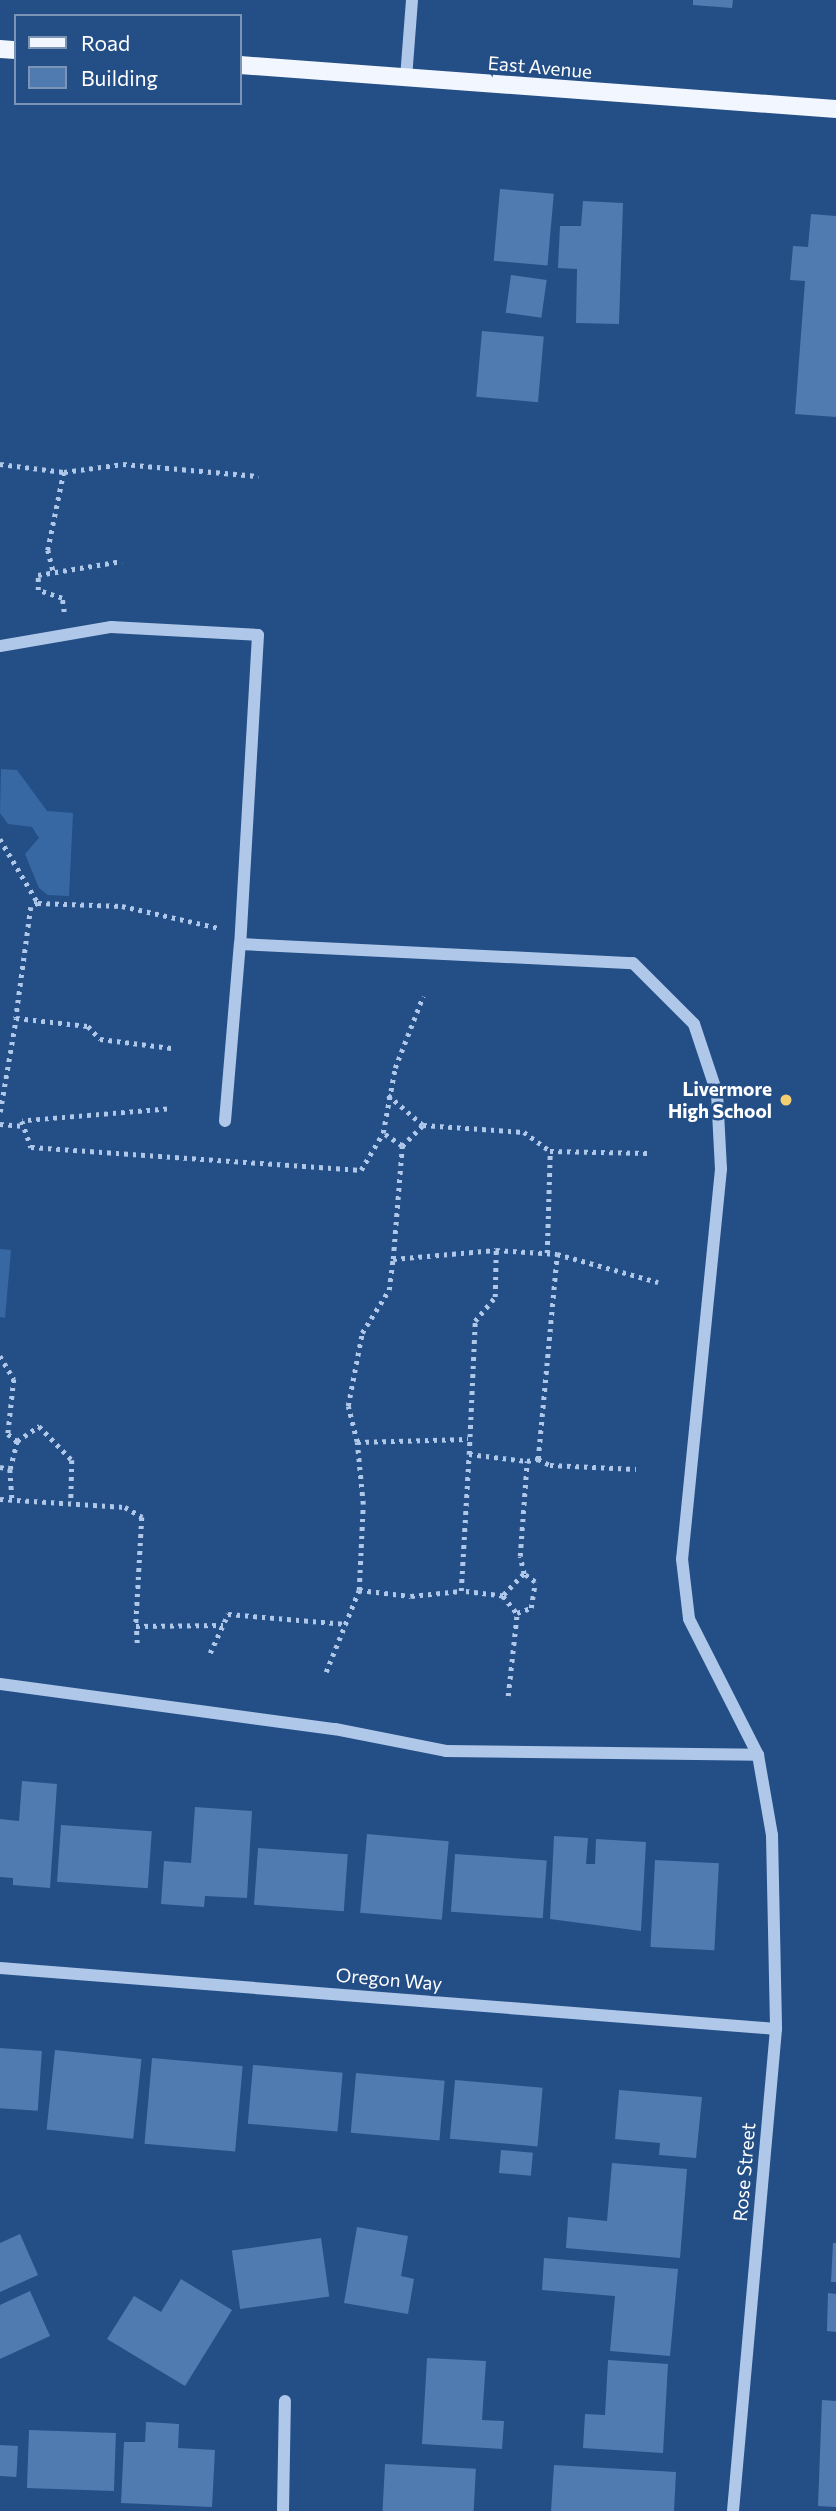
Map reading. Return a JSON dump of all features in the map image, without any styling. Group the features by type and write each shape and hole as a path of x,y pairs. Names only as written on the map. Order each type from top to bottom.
{"main road":[{"name":"East Avenue","path":"242,65 836,109"}],"street":[{"path":"406,78 412,0"},
{"path":"0,646 111,627 258,635 241,930 225,1121"},
{"name":"Rose Street","path":"240,944 633,963 694,1024 717,1093 721,1169 682,1559 689,1619 758,1755 772,1835 776,2029 733,2511"},
{"path":"0,1684 334,1729 446,1751 758,1755"},
{"name":"Oregon Way","path":"0,1968 776,2029"},
{"path":"283,2511 285,2401"}],"path":[{"path":"0,464 64,472 122,464 258,476"},
{"path":"54,570 48,550 64,472"},
{"path":"67,635 62,598 38,590 38,575 54,570 121,561"},
{"path":"0,839 38,903"},
{"path":"0,1112 31,907 38,903 122,905 196,927 241,930"},
{"path":"167,1109 22,1121 31,1147 361,1170 383,1133 388,1095 424,996"},
{"path":"16,1018 88,1026 100,1039 170,1048"},
{"path":"388,1095 423,1125 524,1132 550,1151 648,1153"},
{"path":"0,1124 24,1126"},
{"path":"326,1672 359,1590 363,1504 350,1394 362,1333 388,1290 402,1146 423,1125"},
{"path":"383,1133 402,1146"},
{"path":"547,1253 550,1151"},
{"path":"393,1259 496,1250 547,1253 658,1282"},
{"path":"461,1591 475,1321 495,1297 496,1250"},
{"path":"538,1459 557,1254"},
{"path":"0,1356 14,1379 8,1434 18,1441"},
{"path":"12,1499 10,1469 18,1441 40,1426 72,1460 71,1502"},
{"path":"357,1442 468,1439"},
{"path":"469,1454 527,1461 538,1459 550,1465 636,1469"},
{"path":"517,1613 531,1608 535,1582 524,1574 520,1556 527,1461"},
{"path":"0,1467 10,1469"},
{"path":"0,1499 125,1507 142,1517 136,1643"},
{"path":"503,1596 524,1574"},
{"path":"359,1590 411,1596 461,1591 503,1596 517,1613 508,1696"},
{"path":"210,1653 228,1614 347,1624"},
{"path":"136,1626 223,1625"}],"shaded area":[{"path":"1,769 17,770 47,811 73,813 69,896 48,895 39,888 25,854 39,838 32,827 8,824 0,813"},
{"path":"0,1249 11,1250 5,1318 0,1317"}],"building":[{"path":"693,0 733,0 732,8 693,5"},
{"path":"500,189 554,194 548,265 494,261"},
{"path":"583,201 623,203 619,324 576,323 577,269 558,268 560,226 581,226"},
{"path":"811,214 836,216 836,417 795,414 805,281 790,280 793,246 808,247"},
{"path":"511,275 547,280 541,318 506,313"},
{"path":"482,331 544,336 538,402 476,397"},
{"path":"22,1781 57,1784 50,1888 13,1885 13,1878 0,1877 0,1819 19,1821"},
{"path":"195,1807 252,1811 247,1898 205,1896 204,1907 161,1904 164,1861 191,1863"},
{"path":"61,1825 152,1831 148,1888 57,1882"},
{"path":"367,1834 449,1841 442,1920 360,1913"},
{"path":"554,1836 588,1838 586,1864 595,1864 596,1839 646,1842 641,1931 550,1919"},
{"path":"258,1848 348,1854 344,1911 254,1905"},
{"path":"455,1854 547,1860 543,1918 451,1912"},
{"path":"655,1860 719,1863 714,1950 650,1947"},
{"path":"0,2048 42,2051 38,2111 0,2108"},
{"path":"55,2050 142,2059 133,2139 47,2130"},
{"path":"152,2058 243,2066 235,2152 145,2144"},
{"path":"253,2065 343,2073 338,2132 248,2124"},
{"path":"356,2073 445,2081 439,2141 351,2133"},
{"path":"455,2080 543,2088 538,2146 450,2139"},
{"path":"619,2090 702,2097 696,2158 659,2155 660,2143 615,2139"},
{"path":"501,2150 533,2153 531,2176 499,2173"},
{"path":"612,2163 687,2169 680,2258 566,2248 568,2217 607,2221"},
{"path":"357,2227 408,2236 401,2276 414,2279 408,2314 344,2303"},
{"path":"20,2234 38,2275 0,2292 0,2243"},
{"path":"321,2238 329,2296 240,2309 232,2251"},
{"path":"833,2243 836,2243 836,2282 831,2282"},
{"path":"544,2258 678,2269 670,2356 610,2351 615,2296 542,2290"},
{"path":"181,2279 232,2310 185,2386 107,2339 134,2296 161,2312"},
{"path":"30,2291 50,2336 0,2359 0,2305"},
{"path":"828,2293 836,2294 836,2332 827,2331"},
{"path":"427,2358 486,2361 482,2420 504,2421 502,2449 422,2444"},
{"path":"608,2360 668,2364 663,2453 583,2448 585,2414 605,2415"},
{"path":"822,2400 836,2401 836,2507 818,2506"},
{"path":"146,2422 179,2424 178,2448 215,2450 212,2507 121,2503 124,2442 145,2442"},
{"path":"29,2430 116,2433 114,2491 27,2488"},
{"path":"0,2445 18,2446 16,2477 0,2476"},
{"path":"385,2464 476,2469 474,2511 383,2511"},
{"path":"554,2465 676,2472 674,2511 551,2511"}],"place":[{"name":"Livermore High School","path":"786,1100"}]}
